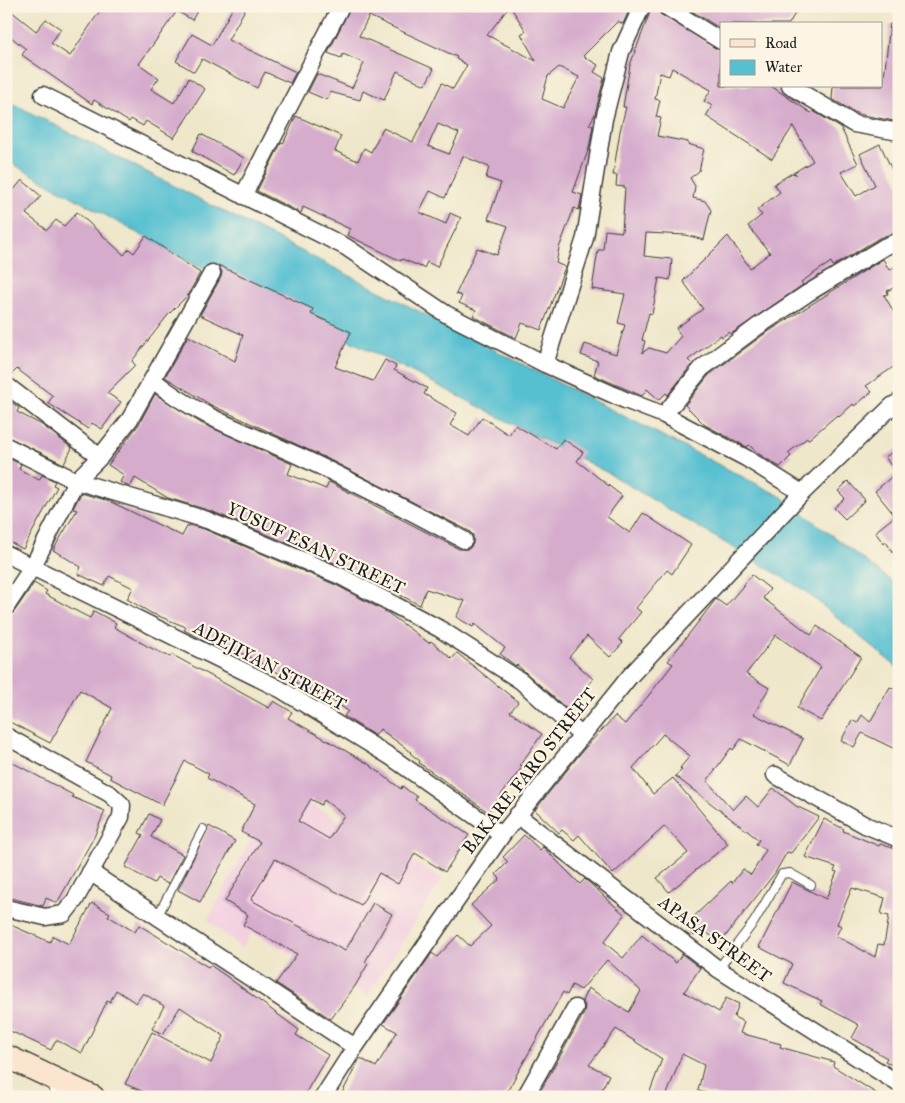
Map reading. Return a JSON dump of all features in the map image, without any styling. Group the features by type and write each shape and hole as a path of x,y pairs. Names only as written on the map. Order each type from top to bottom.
{"main road":[{"path":"6,1056 94,1097"},
{"path":"6,1068 60,1094"}],"street":[{"path":"545,364 586,238 604,119 621,52 642,6"},
{"path":"665,6 720,40"},
{"path":"242,196 338,13"},
{"path":"793,88 854,124 899,132"},
{"path":"43,95 346,247 446,314 545,364 625,400 664,415 746,458 800,494"},
{"path":"664,415 702,368 757,327 816,288 884,248 899,242"},
{"path":"6,607 33,566 76,481 100,457 130,418 212,273"},
{"path":"153,380 174,398 217,422 259,438 351,481 464,540"},
{"path":"6,385 100,457"},
{"name":"BAKARE FARO STREET","path":"323,1097 355,1047 502,835 630,676 800,494 892,406 899,402"},
{"name":"YUSUF ESAN STREET","path":"6,446 76,481 207,520 340,576 440,629 521,681 582,736"},
{"name":"ADEJIYAN STREET","path":"6,554 280,690 392,758 502,835"},
{"path":"6,736 110,794 122,805 121,817 74,900 64,914 45,917 6,908"},
{"path":"775,776 839,812 899,839"},
{"name":"APASA STREET","path":"517,815 718,969 899,1084"},
{"path":"90,872 355,1047"},
{"path":"526,1097 575,1008"}],"lane":[{"path":"157,917 203,829"},
{"path":"718,969 754,922 782,874 790,873 811,885"}],"shaded area":[{"path":"279,787 443,878 368,996 252,933 241,948 208,920"}],"water":[{"path":"6,100 782,497 899,587 899,669 804,590 608,473 383,357 186,260 6,160"}],"building":[{"path":"103,6 200,6 192,20 177,11 139,64 159,78 151,89 174,103 189,78 205,89 174,138 146,121 143,126 131,119 129,122 94,100 92,104 22,55 26,49 6,33 6,7 36,31 46,19 61,29 51,43 70,56"},
{"path":"234,6 247,6 228,40 296,72 290,83 265,72 257,88 202,59 194,72 176,61 192,34 212,45"},
{"path":"351,6 510,6 622,6 629,10 623,24 618,21 583,56 598,65 594,72 604,78 595,114 589,125 593,126 589,148 573,192 582,195 579,210 574,208 559,248 556,263 565,267 541,330 522,323 516,338 473,316 476,310 459,303 462,296 456,294 477,248 497,255 508,226 488,219 501,183 486,178 489,167 463,156 445,198 430,191 419,212 446,224 450,213 461,218 437,267 427,262 424,268 402,259 401,261 347,235 350,229 303,207 301,213 257,191 296,116 341,136 335,151 358,161 364,148 371,152 383,128 413,142 442,83 453,89 467,65 456,59 457,57 369,16 359,36 434,69 425,85 397,71 384,100 363,91 360,100 330,92 327,100 308,92 317,74 352,88 364,63 343,54 341,58 328,53","holes":["510,6 526,31 521,34 536,61 487,35","559,67 579,77 563,108 542,99 548,76","438,124 459,133 449,154 428,146"]},
{"path":"655,6 660,14 720,50 720,88 774,88 811,113 813,111 841,128 858,164 841,172 856,196 875,185 860,154 880,144 899,185 899,231 879,238 833,266 831,262 801,282 803,285 731,334 729,332 722,337 721,335 688,360 692,364 668,395 666,393 659,400 647,389 642,396 594,375 598,361 581,355 585,344 616,354 625,325 618,323 625,294 592,289 598,250 603,250 605,230 622,232 625,187 616,186 617,175 613,175 626,107 623,107 630,65 652,7","holes":["672,68 711,90 704,101 712,106 706,116 772,159 793,126 813,161 793,173 796,174 792,173 774,184 780,192 757,210 762,215 748,226 770,253 750,268 728,236 683,281 703,309 676,328 681,336 666,353 649,348 642,353 645,341 642,340 649,313 652,314 659,278 670,280 672,259 644,256 646,233 686,235 704,240 711,210 705,201 693,198 695,186 690,178 699,171 704,149 688,144 688,142 657,136 661,118 656,117 660,100 655,99 660,73 669,76"]},
{"path":"684,6 799,6 790,22 720,22 720,28"},
{"path":"890,24 899,24 899,122 858,114 832,99 833,88 882,88"},
{"path":"201,134 244,158 234,175 192,151"},
{"path":"22,180 41,196 26,214 47,230 56,220 64,226 77,212 124,255 129,249 134,253 146,236 200,273 188,295 168,315 132,361 135,365 107,393 121,402 102,429 92,423 88,429 48,403 53,396 17,369 10,376 6,375 6,199"},
{"path":"883,259 889,270 899,265 899,285 887,291 888,294 884,295 899,321 899,363 866,386 872,392 854,406 853,404 839,417 837,415 809,439 807,438 788,453 791,456 780,467 759,454 749,445 747,447 705,425 685,405 709,375 763,335"},
{"path":"218,265 313,309 311,314 351,332 335,367 373,381 385,360 396,366 394,370 427,388 424,394 457,413 450,425 469,436 482,417 509,435 515,425 556,449 563,439 583,452 577,461 622,496 607,517 630,533 643,513 691,545 672,574 667,570 636,608 641,612 619,639 623,643 610,657 587,636 569,657 593,679 567,709 517,665 500,654 505,648 475,624 473,627 456,617 465,601 426,589 420,605 344,567 211,511 168,498 135,478 130,487 120,482 124,475 108,465 139,424 155,394 201,423 292,464 288,474 326,489 329,482 459,549 469,549 473,544 473,535 469,531 326,458 211,405 165,377 188,336 235,361 243,335 200,315 221,277 222,272"},
{"path":"6,398 19,408 17,412 42,425 72,448 64,464 6,436"},
{"path":"899,448 899,562 886,542 884,544 875,532 895,516 875,491 896,473 885,457"},
{"path":"6,457 21,464 19,469 39,480 42,475 55,481 53,485 57,487 23,549 6,540"},
{"path":"848,481 865,500 845,519 834,508 845,498 838,491"},
{"path":"81,493 109,501 182,536 188,525 204,529 336,585 388,613 429,643 431,641 452,659 457,653 518,702 510,712 542,734 520,765 523,766 488,812 419,763 420,761 411,752 380,729 375,736 344,716 348,711 317,690 315,693 221,643 219,648 184,630 186,627 151,613 127,599 133,588 109,576 104,586 78,574 81,567 53,550 77,510 73,509"},
{"path":"752,575 770,589 763,598 811,635 817,626 861,657 821,721 797,708 821,667 776,635 746,674 769,688 754,714 803,739 790,765 741,739 733,750 731,748 707,781 733,810 746,796 758,807 773,788 796,806 819,817 791,853 787,852 775,873 720,943 701,928 694,936 684,926 731,881 732,883 743,869 751,875 766,850 756,844 759,840 675,776 682,770 680,768 690,756 663,734 633,768 653,794 673,778 728,844 669,892 657,878 688,853 665,826 613,874 579,835 574,840 562,830 559,833 535,810 584,749 615,716 625,724 673,664 668,661 716,599 726,606"},
{"path":"34,583 47,591 45,594 90,618 94,611 116,623 114,627 147,646 170,657 171,654 269,708 274,701 292,712 288,718 367,763 401,789 402,786 417,797 415,800 469,835 445,872 415,853 398,884 379,873 361,905 275,859 251,900 345,951 373,903 392,914 365,962 368,964 331,1019 276,983 297,954 243,925 248,915 225,901 260,842 241,832 255,804 207,778 209,774 185,761 162,805 110,778 111,775 86,762 112,708 80,690 50,743 6,720 6,618 14,612","holes":["311,799 321,805 324,800 344,815 329,839 298,821"]},
{"path":"890,687 899,691 899,751 862,733 854,747 841,741 852,720 857,723 862,715 870,722"},
{"path":"6,759 73,795 72,797 105,811 94,837 57,903 46,898 43,906 6,897"},
{"path":"149,814 160,820 151,837 183,855 168,884 157,878 154,883 125,867 143,835 139,833"},
{"path":"824,819 844,829 843,831 879,846 880,844 899,850 899,1069 885,1061 887,1058 852,1038 859,1025 820,1004 822,1001 784,983 792,964 759,947 792,882 826,899 837,872 834,871 836,867 805,857","holes":["852,888 885,898 881,914 889,916 884,945 878,944 875,957 836,936 841,926 837,924"]},
{"path":"209,826 235,841 200,902 178,890"},
{"path":"524,835 540,850 543,847 580,884 585,879 625,915 604,942 623,958 642,935 676,963 682,954 700,968 684,992 719,1012 726,998 739,1004 734,1017 744,1022 740,1033 781,1044 780,1047 834,1062 833,1066 882,1097 726,1097 698,1091 704,1065 682,1054 666,1097 648,1097 662,1059 616,1029 589,1065 609,1075 598,1097 537,1097 584,1013 585,1005 582,1001 588,988 629,1012 641,991 607,960 581,990 572,985 567,995 563,992 504,1097 340,1097 360,1058 376,1067 397,1032 383,1024 432,953 437,957 458,935 470,946 491,926 471,905 500,879 496,874 508,862 503,857"},
{"path":"92,903 110,913 108,916 135,932 139,925 208,967 210,965 299,1030 296,1035 328,1055 303,1097 156,1097 125,1084 152,1032 211,1063 224,1036 180,1007 163,1034 152,1029 164,1006 143,993 136,1003 116,990 110,1002 107,1001 82,1053 56,1040 51,1050 6,1029 6,923 50,942 53,936 69,944"}]}
